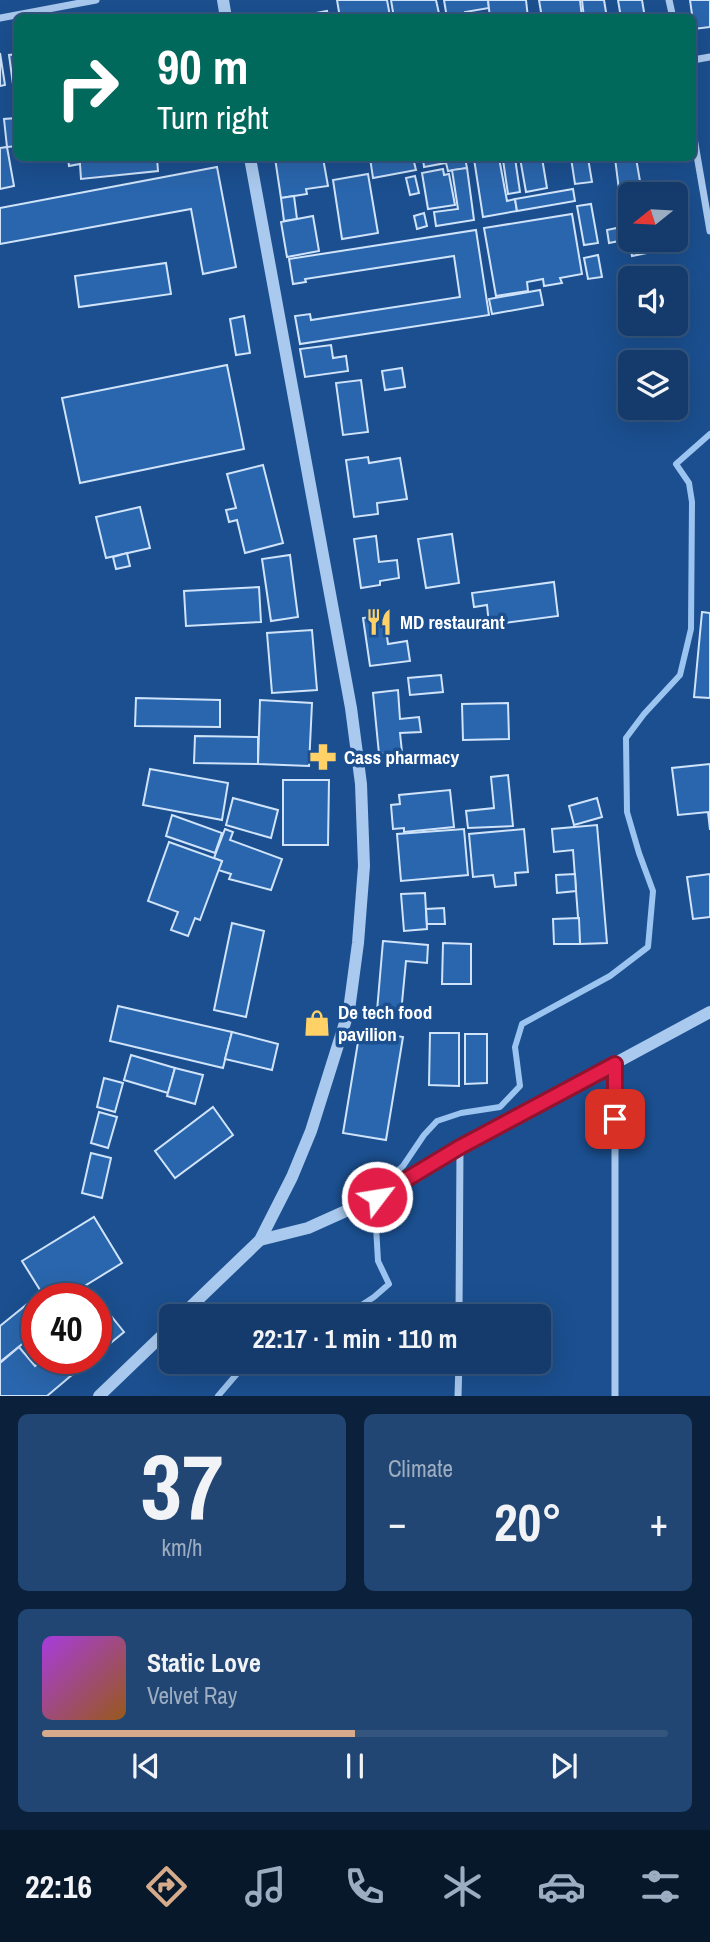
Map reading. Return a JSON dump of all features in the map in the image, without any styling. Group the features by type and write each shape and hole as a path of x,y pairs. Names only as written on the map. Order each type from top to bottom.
{"street":[{"path":"21,14 96,0"},
{"path":"696,149 710,231"},
{"path":"193,1304 260,1240 292,1177 311,1131 349,1010 364,866 361,784 351,708 251,161"},
{"path":"260,1240 308,1228 377,1197 460,1147 710,1012"},
{"path":"615,1064 615,1396"},
{"path":"459,1304 460,1147"},
{"path":"99,1396 159,1338"},
{"path":"458,1374 458,1396"}],"building":[{"path":"337,0 387,0 390,14 339,14"},
{"path":"391,0 436,0 439,14 393,14"},
{"path":"444,0 488,0 489,8 465,14 446,14"},
{"path":"488,0 526,0 528,14 490,14"},
{"path":"539,0 580,0 582,14 541,14"},
{"path":"582,0 604,0 606,14 584,14"},
{"path":"618,0 642,0 644,14 620,14"},
{"path":"690,0 710,0 710,27 696,29 696,14 692,14"},
{"path":"0,53 5,85 0,86"},
{"path":"14,54 14,92 9,55"},
{"path":"14,118 14,146 7,147 4,119"},
{"path":"7,147 14,186 0,189 0,148"},
{"path":"68,161 157,161 158,171 81,179 80,164 69,166"},
{"path":"275,161 324,161 328,186 306,189 307,194 281,198"},
{"path":"370,161 414,161 416,170 373,178"},
{"path":"423,161 466,161 467,168 448,171 446,163 424,167"},
{"path":"474,161 500,161 507,201 515,199 517,211 483,217"},
{"path":"503,161 515,161 520,192 508,194"},
{"path":"521,161 542,161 547,188 526,192"},
{"path":"571,161 588,161 592,182 575,184"},
{"path":"615,161 637,161 640,182 618,182"},
{"path":"217,167 236,267 203,274 191,209 0,244 0,208"},
{"path":"467,168 474,220 436,226 434,212 458,209 452,170"},
{"path":"443,169 444,175 449,174 455,205 428,209 422,173"},
{"path":"368,174 378,233 342,239 333,180"},
{"path":"415,176 419,193 410,195 406,178"},
{"path":"573,189 575,201 517,211 515,199"},
{"path":"294,196 297,219 284,221 281,198"},
{"path":"591,204 598,243 584,245 577,206"},
{"path":"424,213 427,226 417,229 414,216"},
{"path":"572,214 582,274 560,278 562,283 544,286 543,279 527,282 528,291 496,296 484,228"},
{"path":"313,216 319,251 287,257 281,222"},
{"path":"618,228 618,241 609,243 607,230"},
{"path":"476,230 489,315 300,344 295,316 310,314 311,320 460,297 454,256 305,279 306,282 293,284 289,259"},
{"path":"631,252 652,252 632,256"},
{"path":"598,255 602,277 588,279 584,258"},
{"path":"166,263 171,294 79,307 75,276"},
{"path":"540,290 543,305 492,314 489,299"},
{"path":"244,316 250,353 236,355 230,319"},
{"path":"331,345 333,358 346,356 348,371 305,377 300,349"},
{"path":"227,365 244,449 80,483 62,398"},
{"path":"402,368 405,387 385,390 382,371"},
{"path":"361,380 368,432 343,435 336,383"},
{"path":"368,457 369,463 400,458 407,499 377,503 378,514 354,517 346,460"},
{"path":"263,465 283,543 245,553 237,520 229,522 226,510 236,508 227,474"},
{"path":"140,507 150,548 106,558 96,517"},
{"path":"452,534 459,583 426,588 418,539"},
{"path":"376,536 379,562 397,560 399,578 361,588 354,539"},
{"path":"127,553 130,566 116,569 113,557"},
{"path":"290,555 298,617 271,621 262,559"},
{"path":"554,582 558,616 489,625 487,605 474,607 472,593"},
{"path":"259,587 261,622 186,626 184,591"},
{"path":"702,612 710,613 710,698 694,697"},
{"path":"384,615 388,644 407,641 410,661 370,666 363,618"},
{"path":"312,630 317,690 272,693 267,633"},
{"path":"441,675 443,692 410,695 408,678"},
{"path":"398,690 400,719 419,717 421,732 400,733 402,752 379,754 373,693"},
{"path":"136,698 220,700 220,727 135,726"},
{"path":"260,700 312,703 309,766 258,764"},
{"path":"508,703 509,739 463,740 462,704"},
{"path":"195,736 258,737 258,764 194,763"},
{"path":"710,764 710,830 708,812 678,815 672,768"},
{"path":"150,769 228,783 222,820 143,805"},
{"path":"508,775 513,826 468,828 466,811 494,808 491,777"},
{"path":"283,780 329,780 328,845 283,845"},
{"path":"450,790 454,827 404,832 404,828 393,829 391,805 400,804 399,795"},
{"path":"233,798 278,810 271,838 226,825"},
{"path":"597,798 602,817 574,825 569,806"},
{"path":"172,815 222,833 215,853 166,836"},
{"path":"597,825 607,943 580,944 573,850 554,852 552,829"},
{"path":"225,829 233,832 230,840 282,859 271,890 229,879 231,874 218,870 222,861 214,858"},
{"path":"464,829 468,875 401,881 397,834"},
{"path":"524,829 528,872 515,873 516,885 495,887 493,875 473,877 469,834"},
{"path":"169,842 222,861 200,920 195,918 188,936 171,930 178,912 148,901"},
{"path":"575,874 576,891 557,893 556,875"},
{"path":"710,874 710,917 693,919 687,877"},
{"path":"425,893 427,929 404,931 401,894"},
{"path":"444,908 445,924 427,924 426,909"},
{"path":"579,918 580,944 554,944 553,919"},
{"path":"232,923 264,931 246,1017 214,1010"},
{"path":"383,941 428,945 427,963 406,961 401,1013 377,1011"},
{"path":"443,943 471,944 471,984 442,984"},
{"path":"118,1006 232,1032 223,1068 110,1041"},
{"path":"360,1030 403,1037 386,1140 343,1133"},
{"path":"232,1032 278,1044 272,1070 225,1059"},
{"path":"430,1033 459,1033 459,1086 429,1085"},
{"path":"465,1034 487,1034 487,1083 465,1084"},
{"path":"131,1055 175,1068 168,1093 124,1080"},
{"path":"175,1068 203,1075 195,1104 167,1096"},
{"path":"104,1078 123,1083 115,1112 97,1107"},
{"path":"213,1107 233,1135 175,1178 155,1151"},
{"path":"99,1112 117,1117 108,1148 91,1143"},
{"path":"91,1153 111,1158 102,1198 82,1193"},
{"path":"94,1217 122,1263 89,1283 36,1283 22,1261"},
{"path":"21,1309 21,1345 0,1362 0,1326"},
{"path":"112,1317 124,1332 112,1342"},
{"path":"19,1347 21,1374 73,1374 47,1396 0,1396 0,1363"}],"waterway":[{"path":"363,1304 389,1284 378,1261 374,1191 403,1166 437,1121 461,1113 500,1107 520,1086 515,1047 522,1024 610,976 648,947 653,891 627,812 626,738 680,675 691,629 692,502 689,483 676,464 710,434"},
{"path":"218,1396 237,1374"}],"place":[{"name":"MD restaurant","path":"379,622"},
{"name":"Cass pharmacy","path":"323,757"},
{"name":"De tech food pavilion","path":"317,1023"}],"route":[{"path":"377,1197 460,1147 615,1064 615,1119"}]}
